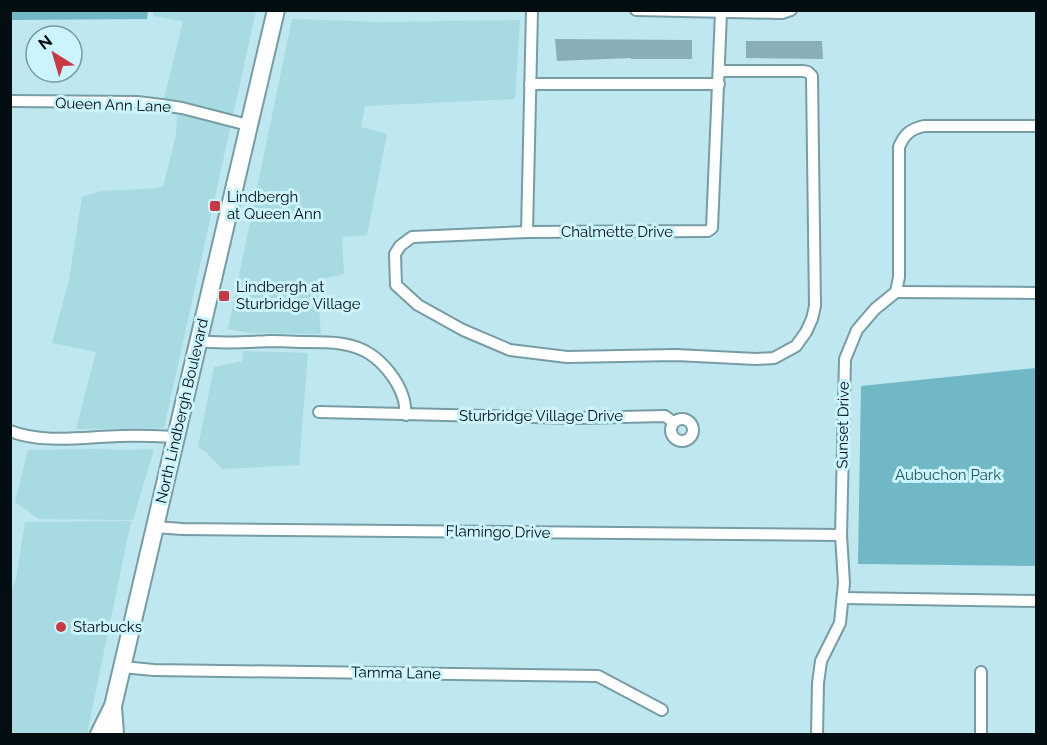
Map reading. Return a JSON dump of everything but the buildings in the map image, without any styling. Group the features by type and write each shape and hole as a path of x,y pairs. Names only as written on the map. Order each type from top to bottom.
{"main road":[{"name":"North Lindbergh Boulevard","path":"99,735 113,706 276,10"},
{"name":"North Lindbergh Boulevard","path":"113,706 115,735"}],"street":[{"path":"532,10 527,232 412,237 394,254 396,285 418,305 463,330 510,350 567,357 774,358 796,346 812,320 815,306 813,76 803,71 719,71"},
{"path":"636,10 721,13 782,13 791,10"},
{"name":"Chalmette Drive","path":"527,232 708,231 712,228 721,13"},
{"path":"530,84 719,84"},
{"name":"Queen Ann Lane","path":"10,101 136,102 182,108 248,125"},
{"path":"1036,126 924,126 908,132 899,147 900,262 896,291 1036,293"},
{"name":"Sunset Drive","path":"818,735 819,672 840,623 843,598 841,535 845,359 856,330 896,291"},
{"path":"198,341 215,343 320,342 357,348 369,353 388,371 403,396 406,415"},
{"name":"Sturbridge Village Drive","path":"319,412 578,418 665,416 673,422"},
{"path":"10,431 39,438 176,437"},
{"name":"Flamingo Drive","path":"154,527 841,535"},
{"path":"843,598 1036,601"},
{"name":"Tamma Lane","path":"122,667 154,670 598,676 662,710"},
{"path":"981,672 981,735"}],"shaded area":[{"path":"154,11 256,11 164,428 76,429 96,352 52,343 69,280 82,197 100,191 163,187 176,135 177,113 164,99 183,21 153,16"},
{"path":"292,19 379,22 520,20 515,99 365,106 361,127 387,134 367,235 342,237 344,274 317,280 321,334 249,333 228,329"},
{"path":"243,351 308,353 299,465 222,469 198,447 214,367 242,361"},
{"path":"154,449 133,520 39,519 15,502 28,450"},
{"path":"131,521 87,734 11,734 11,591 16,579 25,522"}],"green space":[{"path":"10,11 148,11 147,19 11,20"},
{"name":"Aubuchon Park","path":"1036,368 1036,566 858,564 861,386"}],"place":[{"name":"Lindbergh at Queen Ann","path":"215,206"},
{"name":"Lindbergh at Sturbridge Village","path":"224,296"},
{"name":"Starbucks","path":"61,627"}]}
